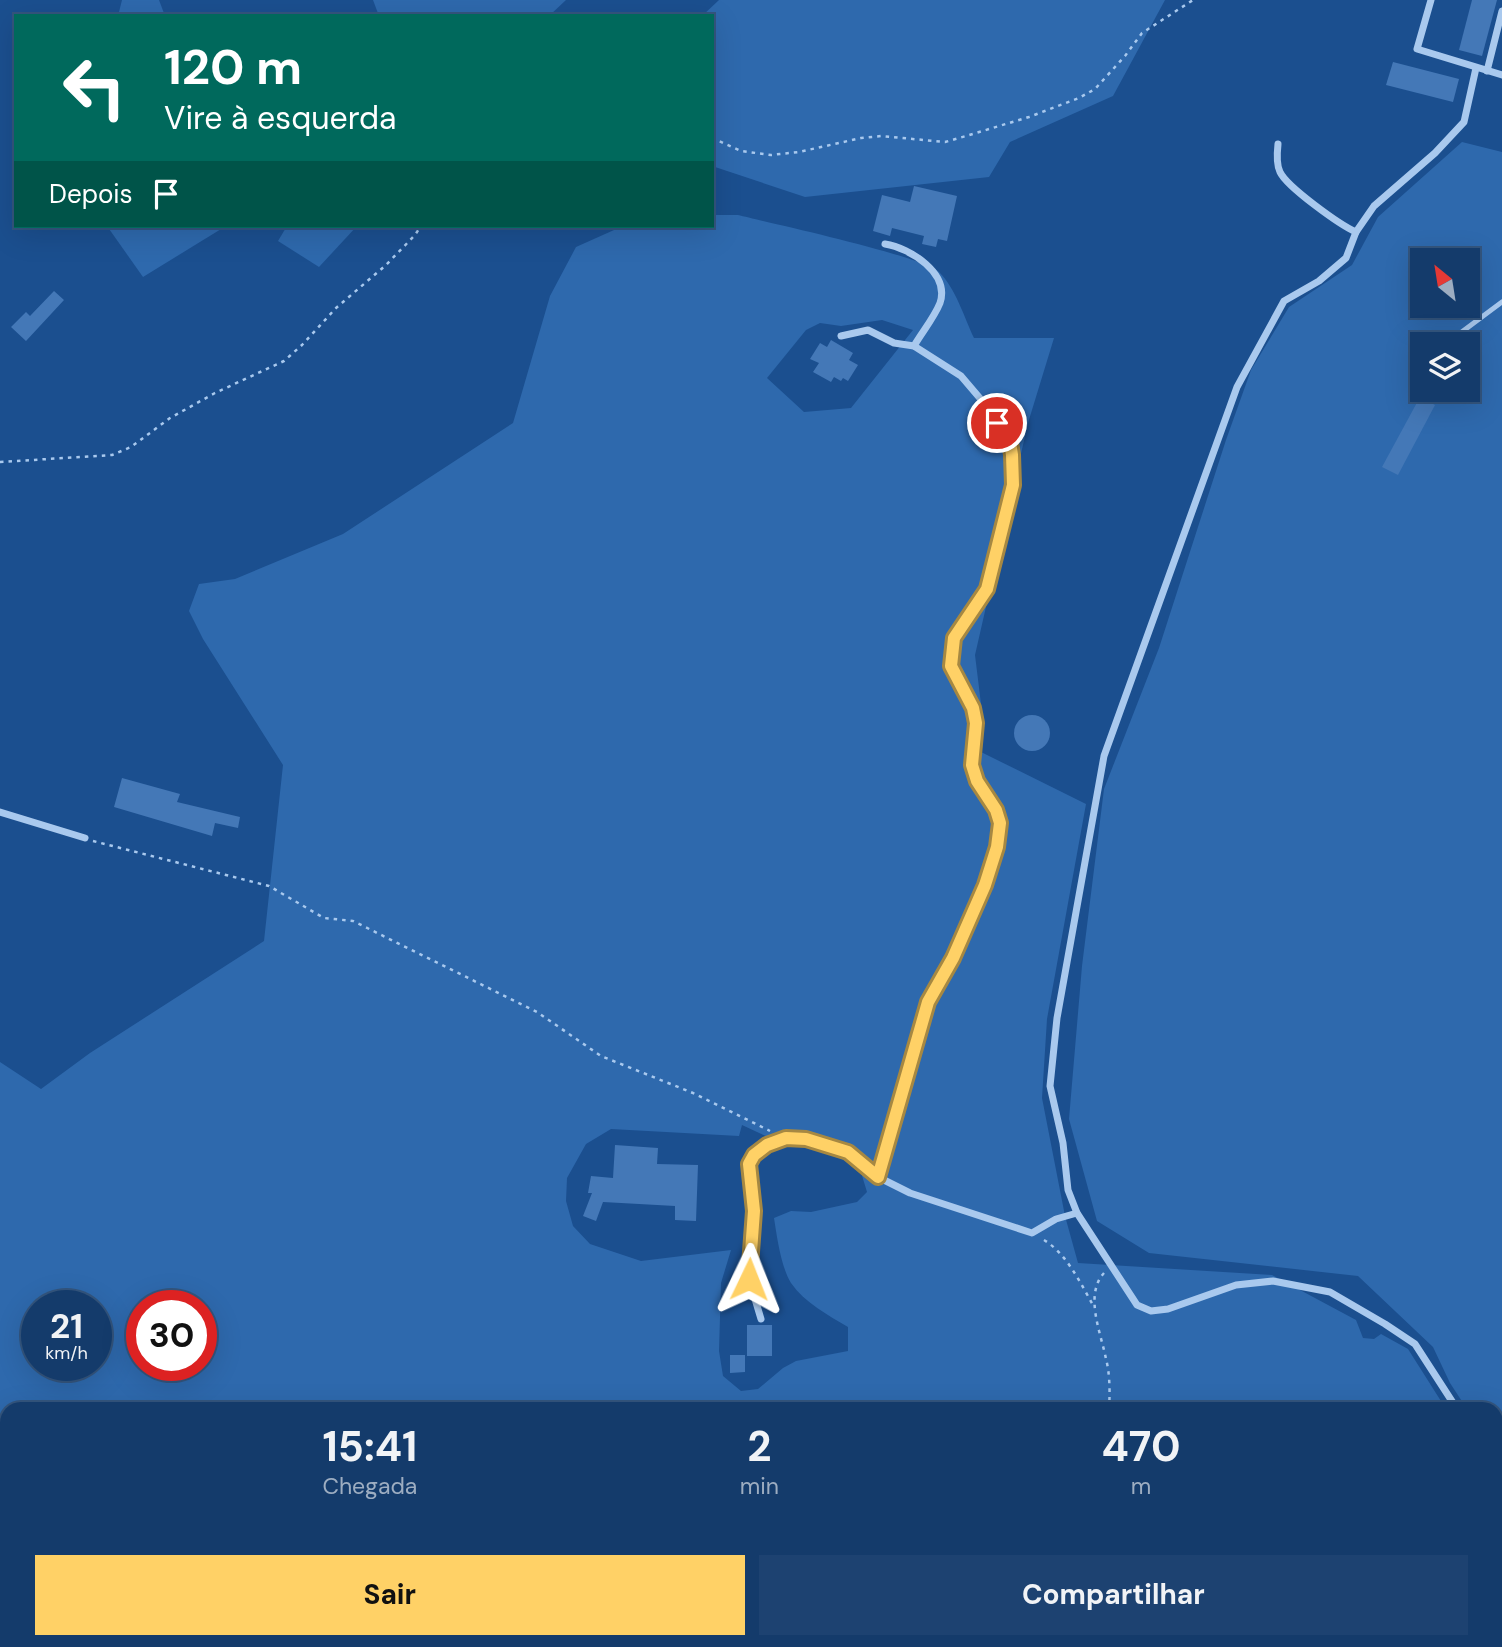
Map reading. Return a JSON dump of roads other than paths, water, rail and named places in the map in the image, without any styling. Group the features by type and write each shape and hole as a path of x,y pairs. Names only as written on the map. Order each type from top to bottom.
{"street":[{"path":"1431,0 1418,49 1502,75"},
{"path":"1487,71 1502,11"},
{"path":"1452,1402 1415,1345 1385,1324 1330,1293 1273,1281 1236,1285 1168,1309 1152,1311 1137,1305 1077,1213 1068,1190 1063,1143 1050,1087 1057,1018 1104,756 1237,387 1284,301 1319,281 1346,258 1356,232 1374,206 1435,153 1464,122 1476,68"},
{"path":"1278,144 1280,173 1343,226 1356,232"},
{"path":"885,244 914,255 929,265 939,284 941,300 914,346"},
{"path":"841,337 867,330 894,343 914,346 961,376 984,403 1010,442 1012,455 1013,485 987,589 954,638 951,666 973,708 976,723 972,765 1000,823 997,847 985,885 953,958 928,1002 878,1177"},
{"path":"0,812 85,838"},
{"path":"761,1319 749,1279 754,1211 749,1164 754,1155 767,1145 786,1138 806,1139 848,1152 878,1177 933,1201 1032,1233 1056,1219 1077,1213"}],"lane":[{"path":"1463,332 1502,302"}]}
